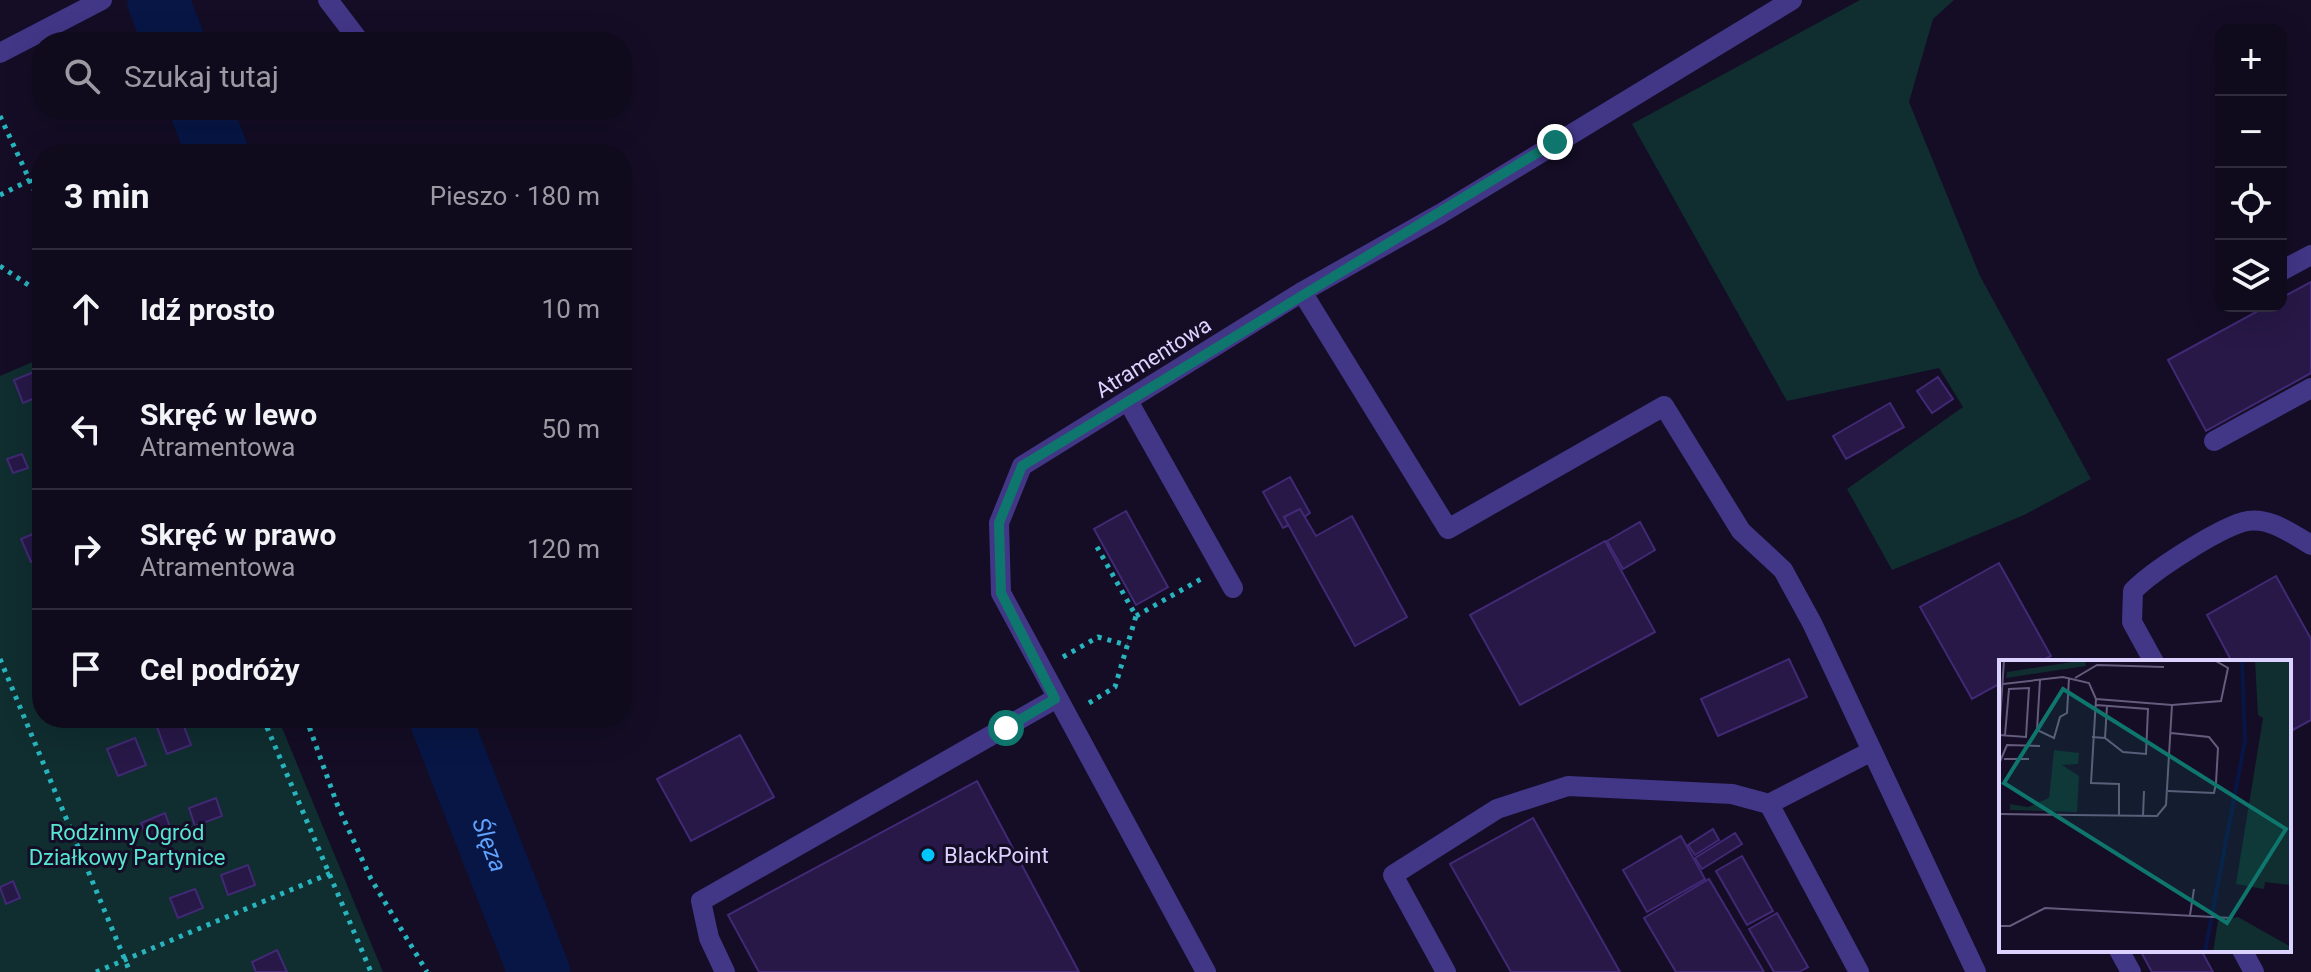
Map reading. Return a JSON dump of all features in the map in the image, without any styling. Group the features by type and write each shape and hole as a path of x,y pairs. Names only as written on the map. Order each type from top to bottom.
{"street":[{"path":"328,0 352,32"},
{"name":"Atramentowa","path":"1206,972 1055,699 1001,593 999,523 1022,466 1302,292 1440,214 1792,0"},
{"path":"40,32 98,2"},
{"path":"0,53 32,36"},
{"path":"2287,268 2311,255"},
{"path":"1302,292 1448,529 1664,406 1741,531 1783,570 1812,623 1976,972"},
{"path":"2214,441 2311,388"},
{"path":"1128,401 1233,588"},
{"path":"2153,660 2132,622 2133,591 2152,571 2244,522 2276,524 2311,545"},
{"path":"725,972 709,938 701,901 1055,699"},
{"path":"1446,972 1393,875 1497,809 1568,786 1732,794 1769,804 1872,751"},
{"path":"1769,804 1859,972"},
{"path":"2120,952 2131,972"},
{"path":"2243,952 2254,972"}],"path":[{"path":"0,116 32,184"},
{"path":"0,195 30,180"},
{"path":"0,266 32,287"},
{"path":"1097,547 1136,616"},
{"path":"1066,718 1115,687 1136,616 1222,567"},
{"path":"1040,670 1098,637 1127,645"},
{"path":"0,659 130,972"},
{"path":"267,728 371,972"},
{"path":"310,728 337,804 371,879 427,972"},
{"path":"96,972 331,873"}],"green space":[{"path":"1860,0 1954,0 1933,19 1909,102 1980,276 2091,479 2024,515 1892,570 1847,489 1963,407 1939,368 1787,401 1632,124"},
{"name":"Rodzinny Ogród Działkowy Partynice","path":"32,362 32,728 282,728 383,972 0,972 0,376"}],"building":[{"path":"2311,282 2311,373 2206,431 2168,360 2256,312 2287,312 2287,295"},
{"path":"32,373 32,399 23,403 14,380"},
{"path":"1938,377 1953,399 1932,413 1917,391"},
{"path":"1890,403 1904,427 1846,459 1833,436"},
{"path":"22,454 28,468 13,473 7,459"},
{"path":"1290,477 1310,513 1304,517 1300,509 1284,517 1289,525 1283,528 1263,492"},
{"path":"1300,509 1316,536 1352,516 1407,617 1355,646 1284,517"},
{"path":"1126,511 1168,587 1136,605 1094,529"},
{"path":"1640,522 1655,550 1623,569 1607,541"},
{"path":"32,534 32,562 31,562 21,539"},
{"path":"1605,541 1655,632 1520,705 1470,615"},
{"path":"1999,563 2051,656 2043,660 1999,660 1999,684 1972,699 1920,607"},
{"path":"2276,576 2311,639 2311,720 2291,731 2291,660 2231,660 2207,615"},
{"path":"1789,659 1807,697 1718,736 1701,699"},
{"path":"157,728 184,728 191,745 167,754"},
{"path":"740,735 774,797 691,841 657,779"},
{"path":"135,738 146,765 118,776 107,749"},
{"name":"BlackPoint","path":"977,781 1079,972 759,972 728,915"},
{"path":"216,798 222,816 195,826 189,808"},
{"path":"165,813 172,833 149,843 141,823"},
{"path":"1533,818 1620,972 1511,972 1450,864"},
{"path":"1713,829 1719,840 1695,855 1688,845"},
{"path":"1735,833 1742,844 1702,869 1695,858"},
{"path":"1681,836 1705,879 1647,912 1623,870"},
{"path":"1742,856 1773,911 1747,925 1716,871"},
{"path":"248,865 255,885 228,895 221,875"},
{"path":"1709,879 1764,972 1676,972 1644,918"},
{"path":"13,881 20,898 6,904 0,887"},
{"path":"195,889 203,908 178,918 170,898"},
{"path":"1777,913 1808,967 1799,972 1774,972 1749,929"},
{"path":"277,950 287,972 256,972 252,962"},
{"path":"2141,952 2202,952 2213,972 2152,972"}],"waterway":[{"name":"Ślęza","path":"158,0 170,32"},
{"name":"Ślęza","path":"205,120 214,144"},
{"name":"Ślęza","path":"444,728 539,972"}],"place":[{"name":"BlackPoint","path":"928,855"}],"route":[{"path":"1006,728 1055,699 1001,593 999,523 1022,466 1302,292 1440,214 1555,142"}]}
